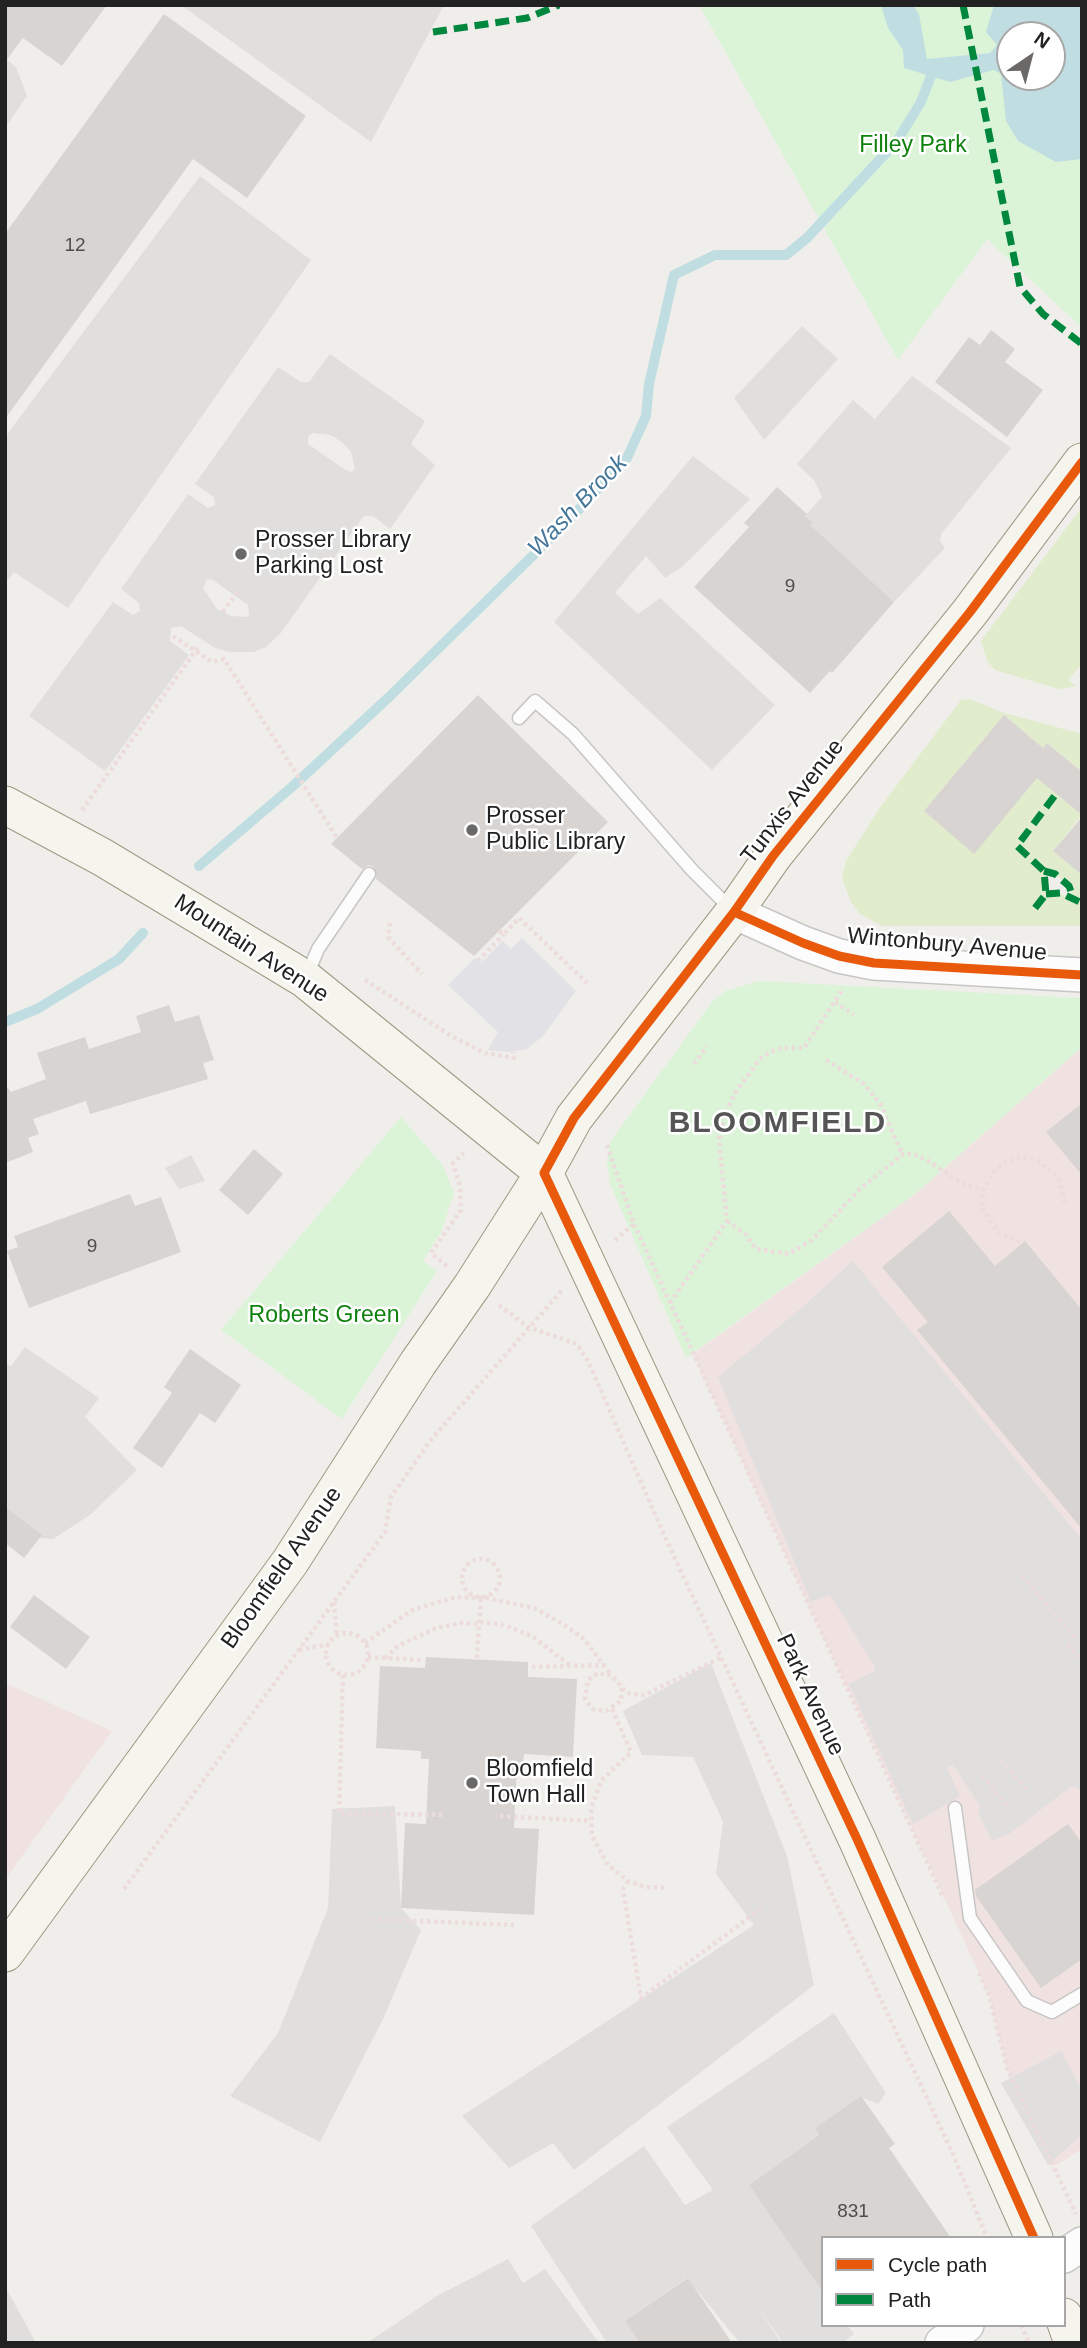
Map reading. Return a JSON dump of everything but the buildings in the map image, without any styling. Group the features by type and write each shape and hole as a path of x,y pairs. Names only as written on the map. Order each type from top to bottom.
{"main road":[{"name":"Tunxis Avenue","path":"544,1173 573,1118 734,912 773,856 970,612 1082,463"},
{"name":"Mountain Avenue","path":"5,805 102,857 305,979 544,1173"},
{"name":"Park Avenue","path":"544,1173 857,1839 1033,2236"},
{"name":"Bloomfield Avenue","path":"5,1953 290,1562 544,1173"},
{"path":"1066,2323 1073,2343"}],"street":[{"name":"Wintonbury Avenue","path":"734,912 803,943 862,961 1082,975"},
{"path":"1066,2253 1079,2230"},
{"path":"942,2343 964,2327"}],"lane":[{"path":"519,718 535,701 573,734 692,870 734,912"},
{"path":"305,979 318,949 369,874"},
{"path":"955,1808 970,1918 1027,2001 1052,2012 1082,1994"}],"path":[{"path":"223,612 238,591"},
{"path":"173,636 212,662 224,659 230,666 337,838"},
{"path":"82,811 199,646"},
{"path":"478,961 502,932 519,918 587,983"},
{"path":"390,923 388,937 422,974"},
{"path":"669,1304 727,1221 719,1140 725,1114 760,1059 782,1048 804,1048 846,985"},
{"path":"835,1002 854,1015"},
{"path":"694,1064 707,1046"},
{"path":"826,1060 864,1084 880,1103 902,1154"},
{"path":"607,1145 634,1224 669,1304 948,1907"},
{"path":"464,1153 453,1163 460,1187 461,1210 431,1253 528,1327 578,1344 588,1361 953,2154 986,2236"},
{"path":"727,1221 747,1235 756,1249 789,1254 812,1240 861,1188 902,1154 920,1157 963,1184 983,1190"},
{"path":"1020,1242 999,1233 987,1219 983,1190 1000,1165 1014,1159 1032,1159 1049,1167 1059,1180 1065,1203"},
{"path":"124,1889 385,1532 391,1497 430,1441 528,1327 587,1264 634,1224"},
{"path":"484,1559 496,1565 501,1577 497,1590 481,1598 469,1593 462,1577 467,1565 484,1559"},
{"path":"1022,1576 1076,1637"},
{"path":"365,1643 412,1610 456,1597 481,1598 534,1608 584,1639 622,1688 634,1695 644,1695 723,1657"},
{"path":"477,1658 481,1598"},
{"path":"334,1601 337,1637"},
{"path":"385,1658 398,1646 436,1628 461,1622 501,1624 532,1636 571,1666"},
{"path":"298,1650 330,1644 337,1637 349,1634 365,1643 368,1657 362,1669 343,1675"},
{"path":"330,1644 328,1663 343,1675"},
{"path":"1068,1644 1082,1661"},
{"path":"368,1657 423,1660"},
{"path":"532,1667 605,1665"},
{"path":"343,1675 339,1813 442,1815"},
{"path":"611,1675 593,1676 584,1692 593,1709 612,1709 621,1701 622,1688"},
{"path":"612,1709 631,1752 601,1781 591,1808 590,1821 597,1850 628,1881 645,1887 667,1888"},
{"path":"1001,1760 1027,1791"},
{"path":"982,1775 1008,1807"},
{"path":"500,1816 590,1821"},
{"path":"628,1881 624,1889 641,1998 762,1908"},
{"path":"372,1919 514,1925"},
{"path":"977,1970 989,1995 1007,2068 1079,2230"},
{"path":"1022,2327 1029,2343"}],"shaded area":[{"path":"181,5 444,5 371,142"},
{"path":"5,58 16,67 27,96 5,128"},
{"path":"200,176 311,260 68,608 14,572 5,583 5,437"},
{"path":"802,326 838,359 764,440 734,398"},
{"name":"Prosser Library Parking Lost","path":"330,354 425,421 411,444 435,465 390,529 373,516 364,516 280,634 266,647 254,652 229,652 215,648 181,626 171,628 170,641 189,655 105,771 29,716 113,602 133,615 140,611 139,603 121,589 188,494 208,508 215,505 214,497 195,484 278,367 301,382 309,382","holes":["312,433 330,435 342,442 351,452 355,469 351,472 344,469 308,444 308,437","207,579 213,580 248,605 249,617 231,616 217,609 203,588"]},
{"path":"912,376 1011,448 941,534 940,541 945,548 894,602 809,526 805,516 822,497 814,480 797,464 853,400 875,419"},
{"path":"693,456 750,499 682,567 665,578 646,556 615,593 638,614 660,598 775,705 712,770 554,622"},
{"path":"522,938 576,991 543,1036 527,1049 508,1052 488,1050 498,1032 448,985 475,958 481,963 503,941 511,949"},
{"path":"1082,1047 1082,2149 1055,2166 1007,2068 989,1995 693,1354 915,1194"},
{"path":"191,1155 205,1181 179,1189 165,1168"},
{"path":"853,1261 1082,1540 1082,1792 1075,1786 1070,1787 1009,1834 992,1841 978,1813 980,1806 953,1765 947,1768 960,1796 913,1824 849,1684 875,1671 874,1665 830,1595 811,1602 718,1377"},
{"path":"25,1347 99,1398 85,1417 137,1470 90,1515 53,1539 5,1536 5,1364 11,1366"},
{"path":"711,1663 787,1856 814,1985 574,2170 553,2143 509,2168 462,2116 754,1925 716,1874 723,1822 693,1757 642,1755 623,1711"},
{"path":"5,1683 112,1731 5,1880"},
{"path":"395,1806 401,1908 421,1930 384,2017 320,2142 230,2096 278,2033 328,1908 332,1809"},
{"path":"834,2013 886,2093 878,2104 860,2097 815,2128 819,2135 749,2185 821,2287 821,2327 849,2327 854,2334 842,2343 783,2343 759,2309 781,2343 740,2343 687,2278 625,2321 640,2343 607,2343 531,2226 644,2146 685,2205 713,2190 667,2127"},
{"path":"1061,2051 1082,2090 1082,2134 1048,2165 1001,2083"},
{"path":"508,2259 523,2283 545,2269 599,2343 367,2343 437,2296"},
{"path":"5,2286 36,2343 5,2343"}],"green space":[{"name":"Filley Park","path":"699,5 1082,5 1082,328 987,239 898,360"},
{"path":"1082,507 1082,664 1068,680 1076,686 1059,689 995,670 987,661 981,641"},
{"path":"970,699 1001,712 1082,734 1082,772 1048,743 1043,748 1004,715 924,811 974,853 1037,778 1082,815 1053,851 1082,875 1082,926 882,926 860,914 851,902 842,878 846,861 879,809 961,700","holes":["1044,872 1055,874 1069,885 1072,896 1047,894"]},
{"path":"759,981 1082,998 1082,1047 915,1194 686,1358 610,1184 607,1162 610,1142 712,1002 725,991"},
{"name":"Roberts Green","path":"401,1117 443,1166 454,1193 441,1232 423,1261 437,1271 342,1419 221,1330"}],"water":[{"path":"881,5 913,5 919,14 927,59 990,53 996,46 996,71 950,82 904,68 903,50 888,28"},
{"path":"994,5 1082,5 1082,159 1056,162 1018,141 1006,121 1003,91 1066,91 1066,21 996,21 996,44 986,32"}],"waterway":[{"name":"Wash Brook","path":"199,866 293,786 389,697 568,521 627,458 646,416 649,384 674,275 715,255 786,255 807,238 897,141 921,102 931,76"},
{"name":"Wash Brook","path":"5,1022 37,1009 119,959 143,933"}],"marked path":[{"path":"433,32 527,18 559,5"},
{"path":"963,5 1020,287 1043,314 1082,344"},
{"path":"1035,908 1046,894 1044,871 1017,846 1056,794"},
{"path":"1044,871 1055,874 1069,886 1073,897"},
{"path":"1046,894 1061,893 1082,903"}],"cycle path":[{"path":"1033,2236 857,1839 544,1173 574,1118 734,912 773,856 970,612 1082,462"},
{"path":"734,912 803,943 839,956 874,963 1082,975"}],"place":[{"name":"Prosser Library Parking Lost","path":"241,554"},
{"name":"Prosser Public Library","path":"472,830"},
{"name":"Bloomfield Town Hall","path":"472,1783"}],"district":[{"name":"BLOOMFIELD","path":"778,1124"}]}
